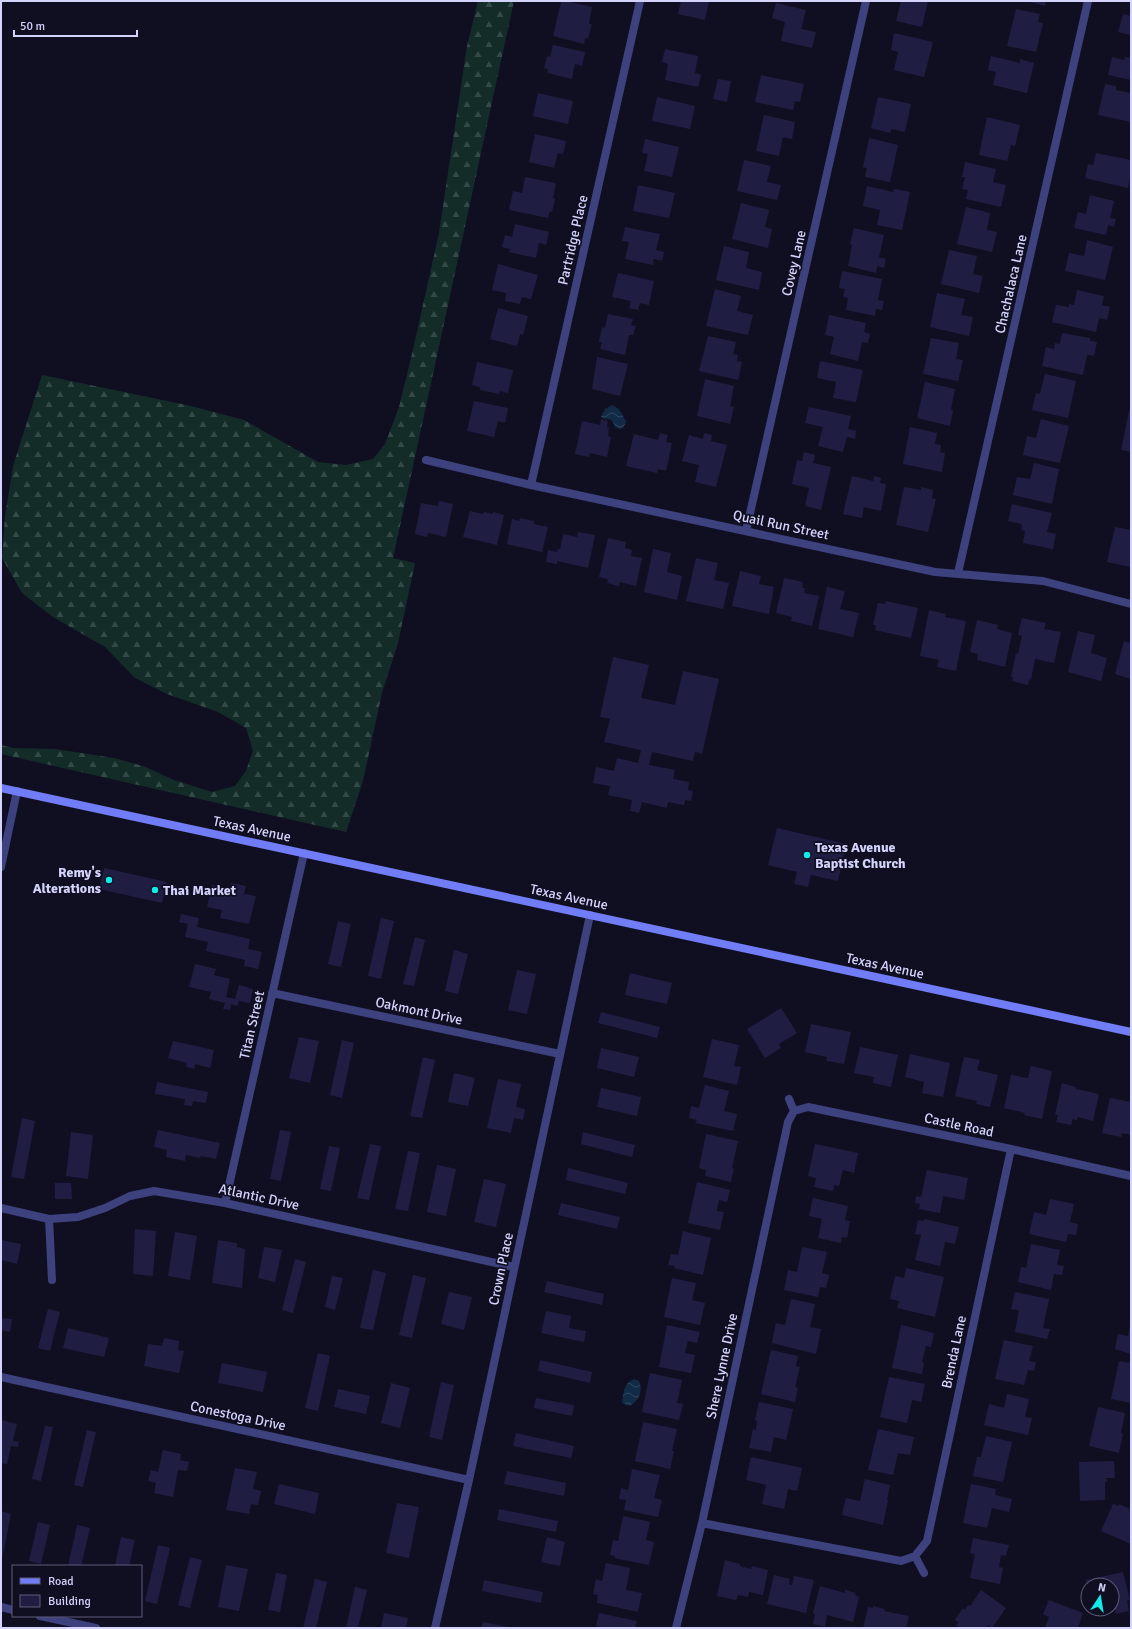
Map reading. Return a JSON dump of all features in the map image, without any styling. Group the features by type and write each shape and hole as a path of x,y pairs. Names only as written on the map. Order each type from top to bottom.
{"street":[{"name":"Partridge Place","path":"531,485 640,1"},
{"name":"Covey Lane","path":"746,531 866,1"},
{"name":"Chachalaca Lane","path":"958,573 1088,1"},
{"name":"Quail Run Street","path":"426,460 531,485 935,572 1043,581 1131,604"},
{"name":"Texas Avenue","path":"1,788 1131,1032"},
{"path":"1,867 17,791"},
{"name":"Titan Street","path":"225,1203 304,853"},
{"name":"Crown Place","path":"436,1628 590,915"},
{"name":"Oakmont Drive","path":"272,993 560,1054"},
{"path":"789,1099 794,1111"},
{"name":"Castle Road","path":"794,1111 808,1107 1011,1149 1131,1176"},
{"name":"Shere Lynne Drive","path":"676,1628 702,1523 788,1122 794,1111"},
{"name":"Brenda Lane","path":"915,1556 927,1541 1011,1149"},
{"name":"Atlantic Drive","path":"1,1208 49,1219 78,1217 105,1208 130,1196 154,1191 225,1203 514,1267"},
{"path":"49,1219 52,1280"},
{"name":"Conestoga Drive","path":"1,1377 469,1480"},
{"path":"702,1523 901,1561 915,1556 924,1573"},
{"path":"1,1608 12,1610"},
{"path":"45,1617 96,1628"}],"green space":[{"path":"478,1 514,1 393,558 415,563 398,643 382,693 363,781 346,832 1,754 1,745 13,748 55,749 114,758 143,766 174,780 212,792 235,786 246,771 253,751 246,728 218,712 167,694 135,678 105,647 53,617 22,593 2,558 5,517 13,466 42,375 191,406 244,420 318,462 346,465 373,459 385,444 399,407 412,354 439,233 467,46"}],"water":[{"path":"612,405 619,410 624,417 626,422 623,428 620,429 615,427 611,420 601,417 605,409"},
{"path":"634,1379 639,1381 641,1388 640,1395 633,1404 629,1406 622,1403 624,1392 628,1383"}],"building":[{"path":"566,1 592,7 589,24 592,24 588,39 585,38 584,44 553,36 561,2"},
{"path":"681,1 709,1 705,20 678,14"},
{"path":"901,1 928,1 922,27 896,21"},
{"path":"1027,1 1046,1 1045,6"},
{"path":"776,3 806,10 801,29 816,32 812,48 781,41 785,22 772,18"},
{"path":"1016,9 1040,14 1038,22 1043,23 1036,52 1007,46"},
{"path":"1123,14 1131,16 1131,35 1118,32"},
{"path":"894,33 933,42 924,77 894,70 898,52 891,50"},
{"path":"553,45 585,52 582,66 575,64 572,79 547,73 548,69 544,68 547,56 550,57"},
{"path":"665,49 698,56 695,73 701,75 698,87 665,80 668,64 662,62"},
{"path":"991,56 1020,63 1020,59 1034,63 1027,93 993,85 996,72 988,70"},
{"path":"1112,57 1124,60 1125,57 1131,58 1131,80 1108,75"},
{"path":"761,75 804,84 800,102 795,101 793,110 755,102"},
{"path":"718,79 731,81 727,102 713,99"},
{"path":"1105,84 1116,86 1116,90 1131,93 1131,122 1098,115"},
{"path":"538,93 573,101 568,124 533,116"},
{"path":"657,97 695,106 690,129 652,121"},
{"path":"878,97 911,104 905,132 891,129 890,133 871,128"},
{"path":"764,115 795,122 792,139 783,137 779,156 756,151"},
{"path":"987,117 1020,125 1015,146 1011,145 1007,161 979,155"},
{"path":"535,134 566,141 563,154 558,153 554,168 529,162"},
{"path":"869,138 898,145 890,182 865,177 867,168 863,167"},
{"path":"645,139 679,147 672,177 644,171 648,154 642,153"},
{"path":"1096,153 1131,160 1131,172 1128,188 1085,178 1088,164 1093,165"},
{"path":"744,160 771,166 767,182 781,185 777,200 737,191"},
{"path":"965,162 996,169 993,182 1006,185 1001,207 966,199 968,190 962,189 965,177 962,177"},
{"path":"525,177 556,183 553,198 555,199 552,212 550,211 548,218 509,210 513,191 522,193"},
{"path":"638,185 675,193 669,218 633,211"},
{"path":"867,186 893,192 894,189 910,192 902,230 877,225 880,210 863,206"},
{"path":"1090,195 1114,201 1110,218 1116,219 1114,227 1108,225 1106,235 1074,228 1078,212 1086,214"},
{"path":"741,203 769,210 765,227 772,229 768,248 732,239"},
{"path":"966,207 990,213 987,230 997,232 992,252 957,244"},
{"path":"515,224 549,232 546,245 539,243 536,258 509,252 510,249 502,247 505,235 512,237"},
{"path":"625,227 660,234 656,250 664,252 662,261 654,259 653,265 625,259 629,242 622,241"},
{"path":"854,228 884,235 879,257 886,259 884,268 877,266 876,273 848,266 852,245 850,244"},
{"path":"1087,240 1113,247 1105,280 1065,271 1069,253 1084,256"},
{"path":"724,246 749,252 746,268 762,272 759,290 716,280"},
{"path":"949,250 977,256 973,274 983,276 979,293 941,284"},
{"path":"498,264 538,275 531,299 522,297 520,304 505,301 506,293 492,290"},
{"path":"842,271 882,279 878,300 884,301 882,310 876,309 875,316 846,310 848,298 843,297 845,289 839,288"},
{"path":"618,273 654,281 649,305 640,303 638,310 629,308 631,301 612,297"},
{"path":"715,289 741,296 737,311 753,315 748,335 706,326"},
{"path":"1077,290 1104,296 1102,305 1110,307 1107,320 1099,318 1096,332 1052,322 1056,305 1069,307 1069,304 1074,305"},
{"path":"937,293 965,299 961,315 973,317 969,336 930,327"},
{"path":"498,308 528,316 523,335 520,334 517,346 490,339"},
{"path":"608,314 633,319 631,325 636,326 633,335 629,335 625,355 600,349 602,342 599,342 602,327 605,328"},
{"path":"829,315 866,323 864,332 870,334 868,343 862,342 858,361 830,354 834,337 825,335"},
{"path":"1062,333 1090,338 1090,341 1097,342 1094,356 1087,355 1083,375 1042,366 1046,347 1054,349 1055,343 1060,344"},
{"path":"708,336 736,342 733,354 738,355 737,361 742,362 738,380 699,371"},
{"path":"931,338 959,343 956,359 963,360 958,381 923,374"},
{"path":"597,357 628,364 620,396 592,389"},
{"path":"820,361 863,370 856,402 833,398 836,382 817,378"},
{"path":"477,362 513,370 508,393 500,391 499,394 480,390 480,387 472,385"},
{"path":"1045,374 1076,381 1068,418 1032,410 1036,393 1040,394"},
{"path":"705,379 734,386 730,406 734,407 730,424 697,416"},
{"path":"925,382 955,389 951,409 953,410 950,426 917,418"},
{"path":"474,401 508,408 505,423 498,421 494,437 467,431"},
{"path":"809,407 851,416 848,429 856,431 855,439 847,437 843,452 818,446 823,427 805,423"},
{"path":"1129,411 1131,411 1131,452 1121,450"},
{"path":"601,419 608,421 608,436 611,437 607,457 590,453 589,457 575,454 582,421 600,425"},
{"path":"1041,419 1069,426 1060,463 1023,455 1027,436 1036,438"},
{"path":"910,427 937,433 935,444 941,445 940,452 945,453 942,472 903,464"},
{"path":"660,433 668,435 666,442 672,443 666,471 658,469 657,473 626,466 634,434 658,440"},
{"path":"704,433 712,435 711,441 727,445 716,487 695,482 699,465 682,461 689,435 703,439"},
{"path":"804,452 815,455 813,463 831,467 821,510 805,506 809,488 792,484 797,460 802,461"},
{"path":"1034,463 1059,469 1052,504 1013,495 1017,477 1030,479"},
{"path":"852,476 873,481 874,476 881,478 880,483 886,484 881,511 864,507 862,518 843,514"},
{"path":"904,487 921,490 921,487 933,490 932,498 936,499 928,532 896,525"},
{"path":"439,501 453,504 446,537 428,533 427,537 415,534 421,503 438,506"},
{"path":"1012,504 1052,513 1047,532 1056,534 1053,549 1023,543 1025,531 1021,530 1022,524 1008,521"},
{"path":"470,511 483,514 484,512 493,514 493,512 504,515 497,545 463,537"},
{"path":"520,518 534,521 534,524 548,527 542,552 507,544 512,519 519,521"},
{"path":"1115,527 1131,530 1131,567 1107,562"},
{"path":"578,532 595,535 588,568 557,561 557,564 546,562 548,550 557,552 558,549 560,549 563,534 577,537"},
{"path":"608,538 626,542 625,548 632,550 631,556 642,558 636,586 620,582 619,586 607,583 608,579 599,577"},
{"path":"653,549 671,553 667,572 682,576 677,600 644,592"},
{"path":"696,558 718,563 714,580 729,583 723,609 686,601"},
{"path":"740,571 761,576 759,584 774,587 769,614 732,606"},
{"path":"784,578 803,582 802,588 805,588 804,593 819,596 812,626 791,621 792,617 776,613"},
{"path":"827,587 845,591 840,609 859,613 853,637 818,629"},
{"path":"886,601 918,608 911,638 875,630 876,625 873,625 878,603 885,604"},
{"path":"929,610 946,614 945,617 966,621 956,671 937,667 939,660 920,656"},
{"path":"1022,618 1046,623 1044,629 1061,632 1054,663 1035,659 1031,680 1029,679 1028,685 1012,681 1013,677 1011,677 1016,653 1018,654 1022,636 1018,635"},
{"path":"977,620 998,625 997,629 1012,633 1005,667 977,660 978,654 970,652"},
{"path":"1078,631 1095,635 1091,653 1107,658 1101,681 1068,672"},
{"path":"1124,641 1131,643 1131,679 1115,674"},
{"path":"613,657 649,665 641,698 675,705 683,671 719,679 702,754 695,752 693,761 652,752 649,765 675,770 673,779 689,782 688,790 693,791 691,801 685,800 684,805 668,802 667,808 642,802 639,813 630,811 632,800 608,795 610,786 593,783 596,767 614,771 617,758 638,763 641,750 604,742 610,719 600,717"},
{"name":"Texas Avenue Baptist Church","path":"777,828 846,844 838,881 811,875 808,887 794,884 797,872 768,865"},
{"path":"104,868 167,882 162,903 99,889"},
{"path":"231,883 246,886 244,894 256,896 249,924 220,918 222,910 207,907 212,885 229,889"},
{"path":"181,914 199,918 197,927 250,939 248,949 262,952 258,969 244,966 245,960 206,951 208,942 185,937 188,924 179,922"},
{"path":"381,918 394,921 381,979 368,976"},
{"path":"338,921 351,924 341,967 328,964"},
{"path":"415,937 425,940 414,986 403,984"},
{"path":"454,950 468,954 458,994 445,991"},
{"path":"195,964 216,969 214,975 230,979 226,997 235,999 239,985 253,989 250,1003 239,1001 237,1006 231,1004 230,1010 223,1009 225,1003 209,999 211,992 189,987"},
{"path":"517,970 536,974 527,1014 508,1010"},
{"path":"630,973 672,983 667,1004 625,995"},
{"path":"781,1008 797,1033 779,1044 781,1048 765,1058 747,1029"},
{"path":"601,1012 660,1027 657,1038 598,1023"},
{"path":"811,1024 851,1032 844,1064 826,1061 827,1057 805,1052"},
{"path":"299,1037 319,1041 310,1083 289,1078"},
{"path":"712,1039 739,1045 734,1066 741,1067 737,1085 703,1077"},
{"path":"342,1040 354,1043 342,1098 330,1095"},
{"path":"173,1041 214,1050 210,1068 195,1064 194,1069 186,1067 187,1063 168,1058"},
{"path":"860,1047 898,1055 891,1087 873,1083 874,1077 854,1073"},
{"path":"601,1048 639,1057 634,1077 597,1068"},
{"path":"910,1054 950,1063 943,1097 922,1093 924,1082 905,1077"},
{"path":"423,1057 435,1060 422,1118 410,1116"},
{"path":"964,1057 980,1060 977,1070 998,1075 990,1107 976,1104 977,1101 955,1096"},
{"path":"1031,1066 1052,1071 1042,1119 1004,1108 1011,1075 1028,1078"},
{"path":"454,1073 475,1078 468,1106 448,1102"},
{"path":"498,1079 521,1084 516,1107 525,1109 523,1120 514,1118 511,1133 487,1128"},
{"path":"157,1082 208,1092 206,1103 193,1101 192,1106 184,1105 185,1099 155,1094"},
{"path":"1062,1083 1076,1087 1076,1089 1099,1094 1093,1121 1078,1117 1077,1120 1073,1119 1071,1125 1056,1122 1058,1115 1055,1115"},
{"path":"705,1085 729,1091 724,1111 737,1114 733,1131 695,1123 697,1120 689,1118 691,1106 699,1108"},
{"path":"601,1088 641,1097 637,1116 597,1107"},
{"path":"1110,1098 1131,1102 1131,1135 1122,1133 1121,1137 1102,1133"},
{"path":"22,1118 35,1121 24,1179 11,1177"},
{"path":"158,1130 220,1143 216,1159 186,1155 185,1161 166,1157 167,1150 154,1147"},
{"path":"280,1130 291,1132 281,1181 270,1179"},
{"path":"71,1132 93,1135 88,1179 66,1176"},
{"path":"583,1132 635,1145 632,1157 581,1144"},
{"path":"706,1134 738,1141 732,1168 734,1169 731,1182 705,1176 706,1170 699,1168"},
{"path":"370,1144 381,1146 369,1200 357,1198"},
{"path":"815,1144 858,1153 854,1173 843,1170 839,1186 834,1185 833,1191 814,1187 816,1178 808,1176"},
{"path":"329,1146 340,1148 331,1191 320,1189"},
{"path":"408,1151 420,1153 408,1211 395,1209"},
{"path":"437,1165 456,1169 446,1216 427,1212"},
{"path":"568,1168 628,1183 625,1194 566,1180"},
{"path":"927,1170 968,1178 964,1200 943,1196 940,1213 919,1209 920,1204 915,1203 916,1196 921,1197"},
{"path":"484,1179 506,1184 496,1227 474,1222"},
{"path":"697,1182 730,1190 727,1202 719,1200 717,1211 724,1212 720,1230 688,1223"},
{"path":"55,1183 71,1183 72,1199 55,1199"},
{"path":"813,1198 848,1206 845,1220 850,1221 847,1238 842,1237 841,1243 818,1238 822,1219 809,1216"},
{"path":"1050,1199 1074,1204 1070,1222 1078,1224 1076,1235 1068,1234 1066,1242 1029,1234 1034,1212 1046,1215"},
{"path":"561,1203 620,1217 617,1229 558,1215"},
{"path":"924,1219 959,1227 955,1244 945,1242 940,1266 915,1260 921,1235 915,1234 918,1220 924,1221"},
{"path":"135,1229 156,1231 153,1276 133,1274"},
{"path":"683,1231 711,1238 703,1275 674,1268 675,1266 668,1265 671,1254 678,1255"},
{"path":"175,1232 197,1236 190,1280 168,1276"},
{"path":"1,1240 21,1244 17,1264 1,1260"},
{"path":"218,1240 237,1243 237,1247 245,1249 242,1288 212,1283"},
{"path":"1031,1244 1060,1250 1057,1265 1064,1266 1062,1275 1054,1274 1051,1290 1018,1282 1021,1267 1026,1268"},
{"path":"264,1247 282,1250 275,1282 258,1278"},
{"path":"802,1247 827,1252 822,1273 829,1275 826,1288 820,1287 818,1297 784,1290 788,1270 797,1272"},
{"path":"295,1259 306,1262 293,1313 282,1310"},
{"path":"906,1268 944,1277 935,1317 897,1308 899,1301 890,1299 895,1276 904,1278"},
{"path":"373,1270 386,1273 373,1330 360,1328"},
{"path":"413,1275 426,1278 412,1338 399,1335"},
{"path":"332,1276 343,1278 335,1310 325,1307"},
{"path":"672,1278 696,1283 692,1300 705,1303 700,1325 664,1317"},
{"path":"547,1281 604,1294 602,1305 544,1292"},
{"path":"449,1292 472,1297 464,1330 441,1324"},
{"path":"1015,1292 1049,1299 1043,1328 1050,1329 1047,1339 1015,1332 1019,1310 1011,1309"},
{"path":"791,1299 815,1304 810,1327 821,1329 816,1354 772,1343 776,1323 785,1325"},
{"path":"48,1309 60,1312 50,1351 38,1348"},
{"path":"546,1311 571,1316 569,1328 586,1331 584,1342 541,1333"},
{"path":"1,1318 12,1319 10,1332 1,1330"},
{"path":"667,1325 700,1332 697,1343 688,1341 685,1353 695,1355 691,1373 659,1367"},
{"path":"901,1325 934,1333 931,1347 926,1346 922,1362 924,1363 922,1374 892,1368"},
{"path":"1130,1325 1131,1354 1115,1349 1118,1334 1128,1336"},
{"path":"68,1328 109,1338 104,1357 63,1348"},
{"path":"164,1338 179,1341 178,1350 184,1351 179,1373 144,1366 148,1344 162,1346"},
{"path":"1004,1340 1033,1346 1029,1361 1036,1362 1034,1371 1028,1370 1024,1385 995,1379"},
{"path":"771,1350 798,1356 796,1366 800,1367 795,1387 798,1388 795,1402 761,1394"},
{"path":"318,1353 330,1356 318,1411 305,1408"},
{"path":"540,1360 592,1372 590,1383 538,1371"},
{"path":"1119,1361 1131,1363 1131,1403 1111,1399"},
{"path":"222,1363 267,1372 263,1392 218,1383"},
{"path":"650,1373 682,1380 677,1403 683,1404 679,1420 642,1412"},
{"path":"889,1377 925,1384 921,1402 912,1400 907,1423 880,1417"},
{"path":"441,1382 454,1385 442,1440 429,1437"},
{"path":"391,1383 410,1388 400,1428 381,1423"},
{"path":"338,1389 370,1396 366,1414 334,1407"},
{"path":"1007,1394 1029,1399 1025,1417 1032,1418 1028,1435 984,1425 989,1404 1004,1408"},
{"path":"536,1398 574,1405 572,1416 534,1408"},
{"path":"759,1402 793,1409 786,1440 774,1437 771,1452 749,1448 753,1429 756,1430 757,1421 755,1420"},
{"path":"1098,1407 1125,1413 1119,1453 1089,1446"},
{"path":"1,1420 17,1424 13,1441 19,1442 18,1447 11,1446 7,1464 1,1463"},
{"path":"643,1422 677,1429 670,1469 635,1461"},
{"path":"45,1426 53,1427 41,1481 32,1479"},
{"path":"878,1429 914,1437 910,1455 898,1453 893,1475 868,1470"},
{"path":"87,1430 96,1432 83,1487 74,1485"},
{"path":"516,1433 574,1446 571,1458 513,1446"},
{"path":"986,1436 1012,1442 1003,1482 973,1476 977,1457 981,1457"},
{"path":"163,1450 181,1454 180,1460 189,1462 187,1471 178,1470 173,1497 154,1493 156,1483 148,1481 151,1470 158,1472"},
{"path":"751,1457 802,1468 797,1491 788,1489 784,1509 762,1504 766,1485 746,1480"},
{"path":"1114,1461 1115,1478 1106,1478 1105,1500 1080,1501 1079,1462"},
{"path":"235,1468 257,1472 253,1489 261,1491 258,1505 251,1504 249,1514 226,1510"},
{"path":"632,1469 660,1475 654,1498 662,1500 658,1517 624,1510 626,1500 619,1499 621,1488 628,1490"},
{"path":"507,1471 566,1483 564,1496 504,1484"},
{"path":"865,1479 890,1485 883,1525 842,1515 846,1498 860,1501"},
{"path":"279,1484 319,1493 315,1514 274,1504"},
{"path":"971,1484 996,1489 995,1495 1012,1499 1009,1512 992,1508 987,1528 963,1523"},
{"path":"397,1503 419,1507 409,1558 386,1553"},
{"path":"1113,1504 1119,1506 1119,1504 1130,1509 1131,1544 1101,1531"},
{"path":"499,1509 558,1521 556,1532 497,1520"},
{"path":"1,1511 11,1514 2,1559 1,1559"},
{"path":"623,1516 650,1522 646,1540 654,1542 649,1565 614,1558 615,1556 610,1555 613,1540 618,1541"},
{"path":"38,1522 50,1525 41,1564 29,1561"},
{"path":"77,1525 90,1528 81,1565 68,1565"},
{"path":"121,1537 135,1540 129,1565 115,1565"},
{"path":"547,1537 565,1542 560,1566 541,1562"},
{"path":"973,1538 1009,1545 1006,1556 1001,1555 999,1567 1003,1568 1000,1584 970,1578 975,1554 970,1553"},
{"path":"158,1545 170,1548 157,1604 145,1601"},
{"path":"190,1557 202,1560 190,1608 178,1605"},
{"path":"725,1560 751,1569 752,1566 768,1570 763,1595 749,1592 748,1597 738,1595 736,1600 717,1596"},
{"path":"606,1563 630,1568 626,1590 642,1593 638,1612 597,1603 598,1595 593,1594 596,1579 602,1581"},
{"path":"226,1565 248,1569 239,1611 218,1607"},
{"path":"1123,1572 1130,1600 1127,1601 1129,1611 1120,1613 1120,1577 1100,1577"},
{"path":"276,1573 287,1575 280,1612 268,1610"},
{"path":"774,1575 790,1579 789,1584 792,1585 794,1576 814,1580 806,1613 767,1604"},
{"path":"315,1579 327,1582 316,1628 303,1628"},
{"path":"484,1580 543,1592 541,1603 482,1591"},
{"path":"820,1586 845,1593 845,1590 856,1593 855,1595 859,1597 853,1622 827,1615 825,1627 813,1624 815,1614 813,1613"},
{"path":"355,1587 367,1590 358,1628 346,1628"},
{"path":"981,1590 1006,1608 992,1628 988,1625 986,1628 960,1628 956,1625 959,1622 955,1620 963,1608 965,1610 968,1605 970,1606"},
{"path":"1049,1600 1080,1612 1080,1617 1082,1617 1078,1628 1045,1628 1049,1617 1043,1614"},
{"path":"873,1606 885,1609 884,1611 909,1616 906,1628 863,1628 868,1607 873,1608"},
{"path":"384,1613 408,1618 406,1628 381,1628"},
{"path":"599,1613 637,1621 635,1628 604,1628 596,1626"},
{"path":"483,1622 508,1627 508,1628 481,1628"}],"place":[{"name":"Texas Avenue Baptist Church","path":"807,855"},
{"name":"Remy's Alterations","path":"109,880"},
{"name":"Thai Market","path":"155,890"}]}
